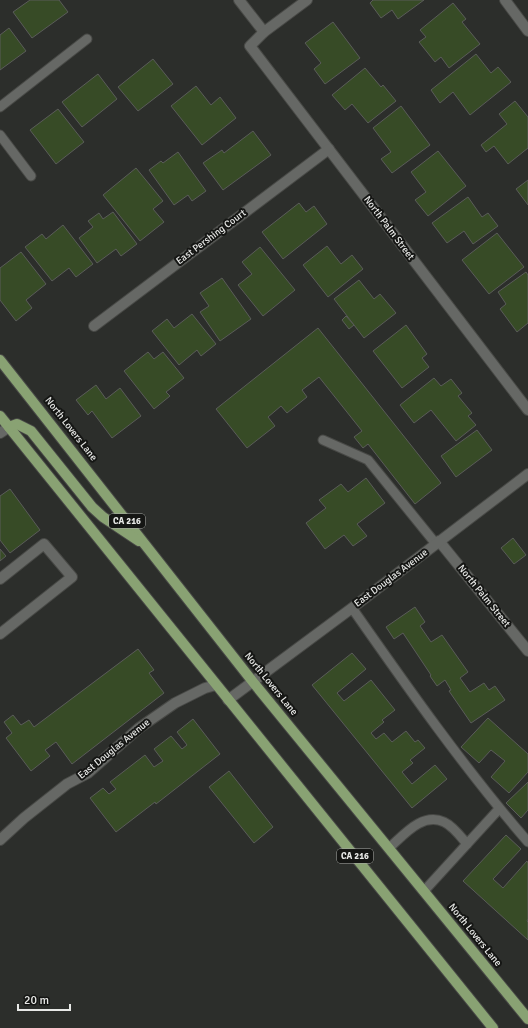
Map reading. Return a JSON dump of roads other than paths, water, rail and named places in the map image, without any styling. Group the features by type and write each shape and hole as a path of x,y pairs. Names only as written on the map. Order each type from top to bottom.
{"main road":[{"name":"North Lovers Lane","path":"0,360 253,682 528,1019"},
{"name":"CA 216","path":"0,416 493,1028"},
{"path":"9,427 17,424 31,431 92,507 103,517 147,546"}],"street":[{"path":"239,0 264,32 307,0"},
{"path":"505,0 528,31"},
{"name":"North Palm Street","path":"264,32 250,46 528,410"},
{"name":"East Pershing Court","path":"94,326 329,149"},
{"path":"0,433 9,427"},
{"name":"East Douglas Avenue","path":"228,700 528,474"},
{"name":"North Palm Street","path":"437,543 528,651"},
{"path":"0,579 44,544 72,577 0,634"},
{"name":"East Douglas Avenue","path":"0,840 24,818 61,789 88,773 139,728 175,703 205,688 216,685"}],"lane":[{"path":"0,107 87,39"},
{"path":"0,134 31,176"},
{"path":"323,440 368,460 437,543"},
{"path":"352,608 441,733 500,809 528,842"},
{"path":"424,891 500,809"},
{"path":"388,848 419,822 432,818 445,822 467,844"}]}
